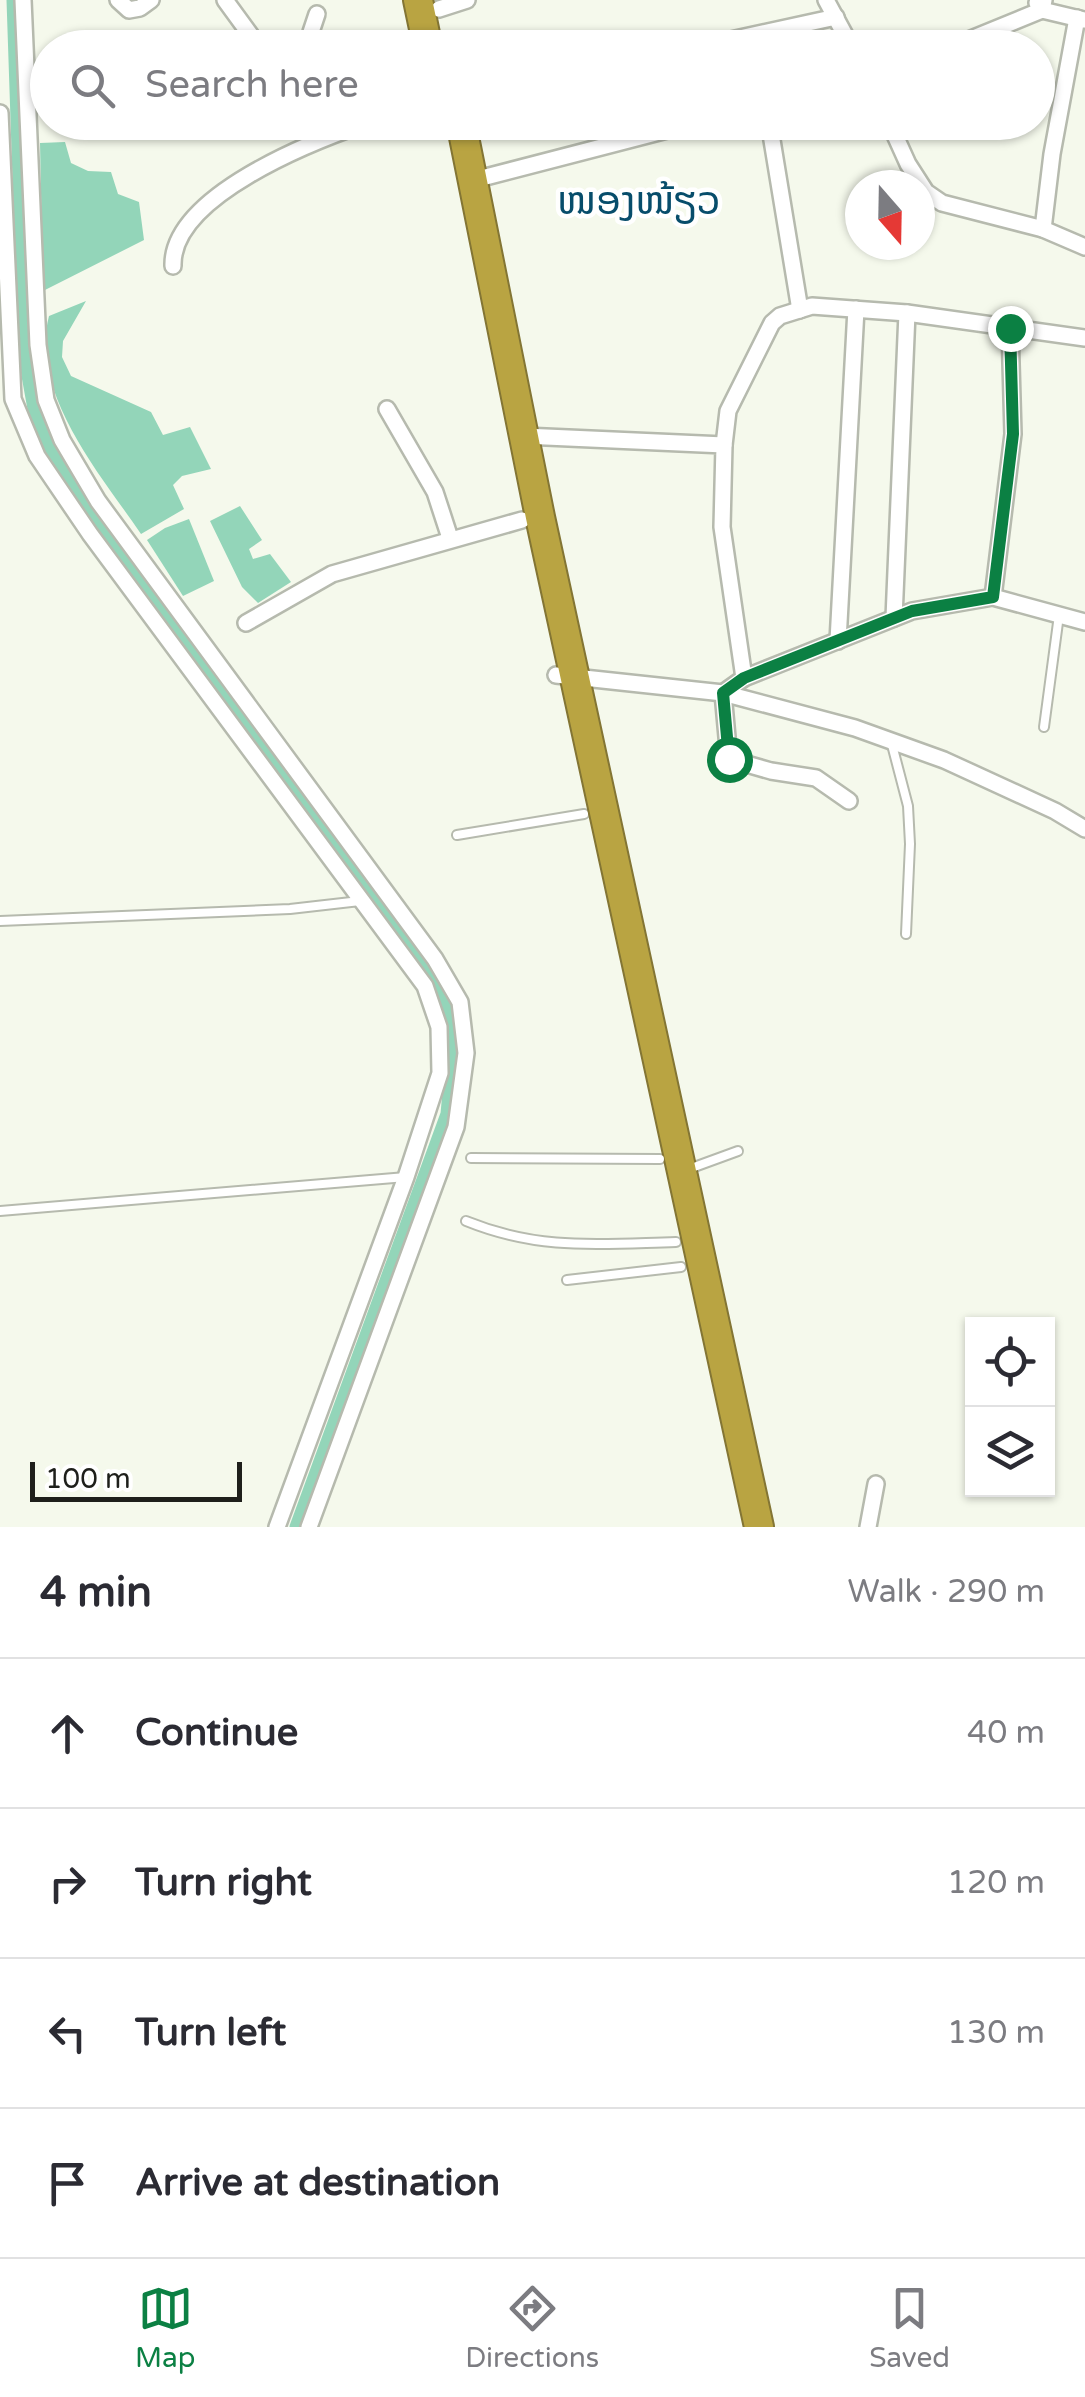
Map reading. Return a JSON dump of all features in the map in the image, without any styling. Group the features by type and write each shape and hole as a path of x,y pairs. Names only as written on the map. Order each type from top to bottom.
{"highway":[{"path":"430,30 432,3"},
{"path":"432,3 440,30"},
{"path":"447,140 522,520 566,676 584,814 759,1527"},
{"path":"465,140 524,436 566,676 671,1166 678,1254 740,1527"}],"street":[{"path":"23,0 38,344 46,400 62,440 98,501 435,959 460,1002 466,1053 456,1126 309,1527"},
{"path":"118,0 129,10 151,0"},
{"path":"225,0 247,30"},
{"path":"432,3 467,0"},
{"path":"826,0 843,30"},
{"path":"986,30 1040,4 1081,19 1052,154 1044,229"},
{"path":"312,30 317,14"},
{"path":"776,30 836,17"},
{"path":"0,113 13,400 37,456 90,534 425,986 439,1027 440,1073 406,1177 277,1527"},
{"path":"173,266 180,234 206,203 317,140"},
{"path":"474,180 628,140"},
{"path":"772,140 800,310"},
{"path":"897,140 926,192 942,203 1044,229 1085,247"},
{"path":"744,678 722,527 724,445 728,411 772,323 780,316 812,306 906,313 1085,338"},
{"path":"838,640 856,309"},
{"path":"894,618 906,313"},
{"path":"993,597 1013,434 1010,328"},
{"path":"387,410 435,492 450,538"},
{"path":"524,436 724,445"},
{"path":"246,623 332,574 522,520"},
{"path":"723,693 744,678 912,611 993,597 1085,622"},
{"path":"566,676 723,693 891,741 960,767 1056,811 1085,829"},
{"path":"723,693 729,759 816,778 848,801"},
{"path":"868,1527 876,1484"}],"lane":[{"path":"1044,727 1058,615"},
{"path":"891,741 908,806 906,934"},
{"path":"457,835 584,814"},
{"path":"0,920 290,909 360,901"},
{"path":"471,1158 671,1166 738,1151"},
{"path":"0,1211 406,1177"},
{"path":"466,1221 504,1236 563,1246 678,1254"},
{"path":"567,1280 678,1254"}],"shaded area":[{"path":"65,142 71,163 88,171 111,172 118,194 139,202 144,240 43,291 40,143"},
{"path":"86,301 63,341 62,357 71,376 151,412 163,435 190,427 211,469 182,476 173,485 184,509 141,534 72,431 49,374 49,316"},
{"path":"240,506 262,540 249,549 253,559 270,554 291,582 258,603 242,587 210,521"},
{"path":"189,519 214,581 183,596 147,540"}],"waterway":[{"path":"14,0 26,359 37,420 64,471 165,616 419,954 447,1007 453,1059 448,1114 297,1527"}],"district":[{"name":"ໜອງໜ້ຽວ","path":"639,201"}],"route":[{"path":"729,759 723,693 744,678 912,611 993,597 1013,434 1010,328"}]}
